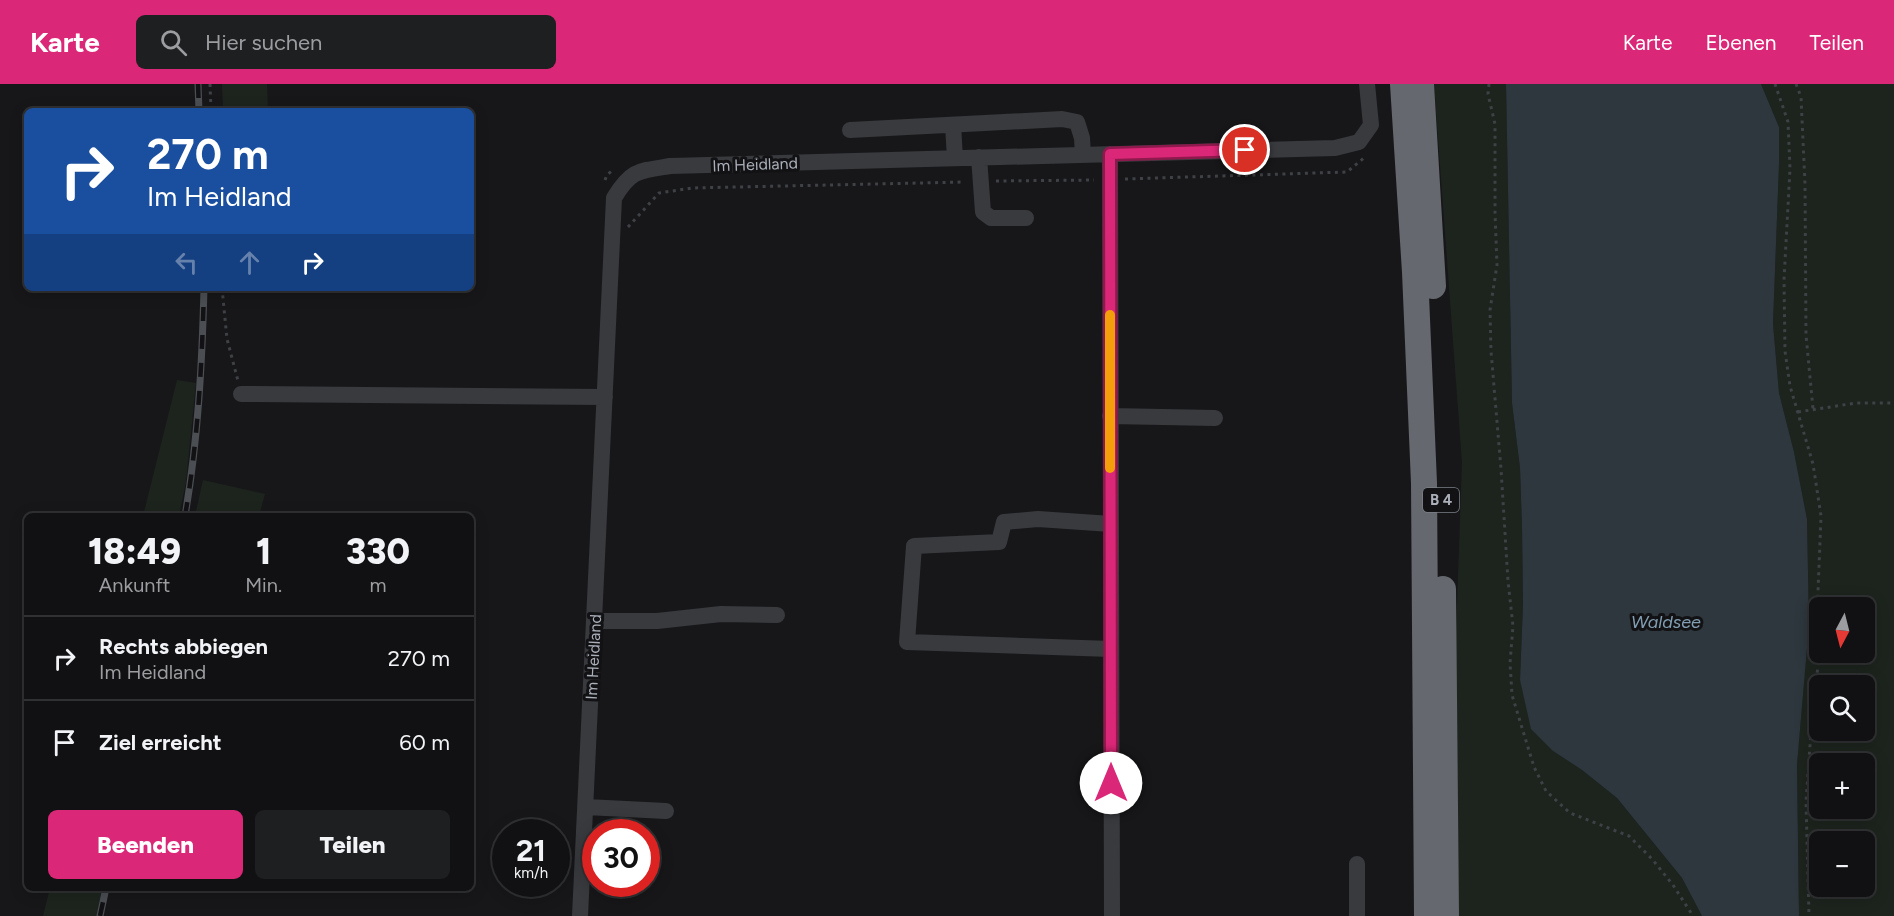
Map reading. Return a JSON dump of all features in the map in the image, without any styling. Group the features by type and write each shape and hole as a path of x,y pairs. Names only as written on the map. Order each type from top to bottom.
{"highway":[{"name":"B 4","path":"1402,84 1415,272 1424,483 1427,916"},
{"name":"B 4","path":"1421,84 1432,254 1443,533 1446,916"}],"street":[{"path":"1367,84 1371,125"},
{"path":"850,130 1062,119 1077,122 1083,138 1083,154"},
{"path":"953,124 955,158"},
{"name":"Im Heidland","path":"580,916 614,198 625,179 644,170 670,166 1335,148 1359,142 1371,125"},
{"path":"1110,154 1112,916"},
{"path":"979,157 981,204 987,216 1026,218"},
{"path":"241,394 605,397"},
{"path":"1110,416 1215,418"},
{"path":"1111,525 1038,519 1004,522 999,542 914,546 908,642 1111,649"},
{"path":"595,621 657,621 721,614 777,615"},
{"path":"586,807 666,811"},
{"path":"1357,916 1358,864"}],"path":[{"path":"210,84 211,108"},
{"path":"1489,84 1488,94 1495,124 1497,265 1491,310 1491,351 1513,626 1510,663 1512,696 1534,767 1546,791 1569,813 1629,836 1673,885 1693,916"},
{"path":"1775,84 1788,122 1790,169 1784,280 1785,351 1790,386 1813,464 1821,516 1817,617 1820,656 1811,730 1806,802 1809,916"},
{"path":"1796,84 1801,97 1806,184 1806,335 1813,409"},
{"path":"622,234 659,193 681,190 1347,172 1365,158 1371,125"},
{"path":"604,185 607,175 620,165"},
{"path":"222,291 226,339 241,394"},
{"path":"1798,411 1856,403 1894,403"}],"shaded area":[{"path":"222,84 267,84 268,108 223,108"},
{"path":"1434,84 1506,84 1512,403 1520,468 1522,527 1523,604 1520,680 1553,751 1582,770 1617,798 1682,878 1702,916 1446,916 1462,463"},
{"path":"1761,84 1894,84 1894,916 1799,916 1797,765 1809,625 1807,519 1794,452 1779,393 1773,324 1779,127"},
{"path":"177,380 196,383 186,482 180,513 144,513"},
{"path":"203,480 265,494 260,513 196,513"},
{"path":"49,891 104,891 100,916 43,916"}],"water":[{"name":"Waldsee","path":"1506,84 1761,84 1779,127 1773,324 1779,393 1794,452 1807,519 1809,625 1797,765 1799,916 1702,916 1682,878 1617,798 1582,770 1553,751 1531,729 1520,680 1523,604 1522,527 1520,468 1512,403"}],"railway":[{"path":"198,84 199,108"},
{"path":"185,513 199,402 204,291"},
{"path":"100,916 105,891"}],"slow traffic":[{"path":"1110,315 1110,468"}],"route":[{"path":"1111,783 1110,154 1245,150"}]}
